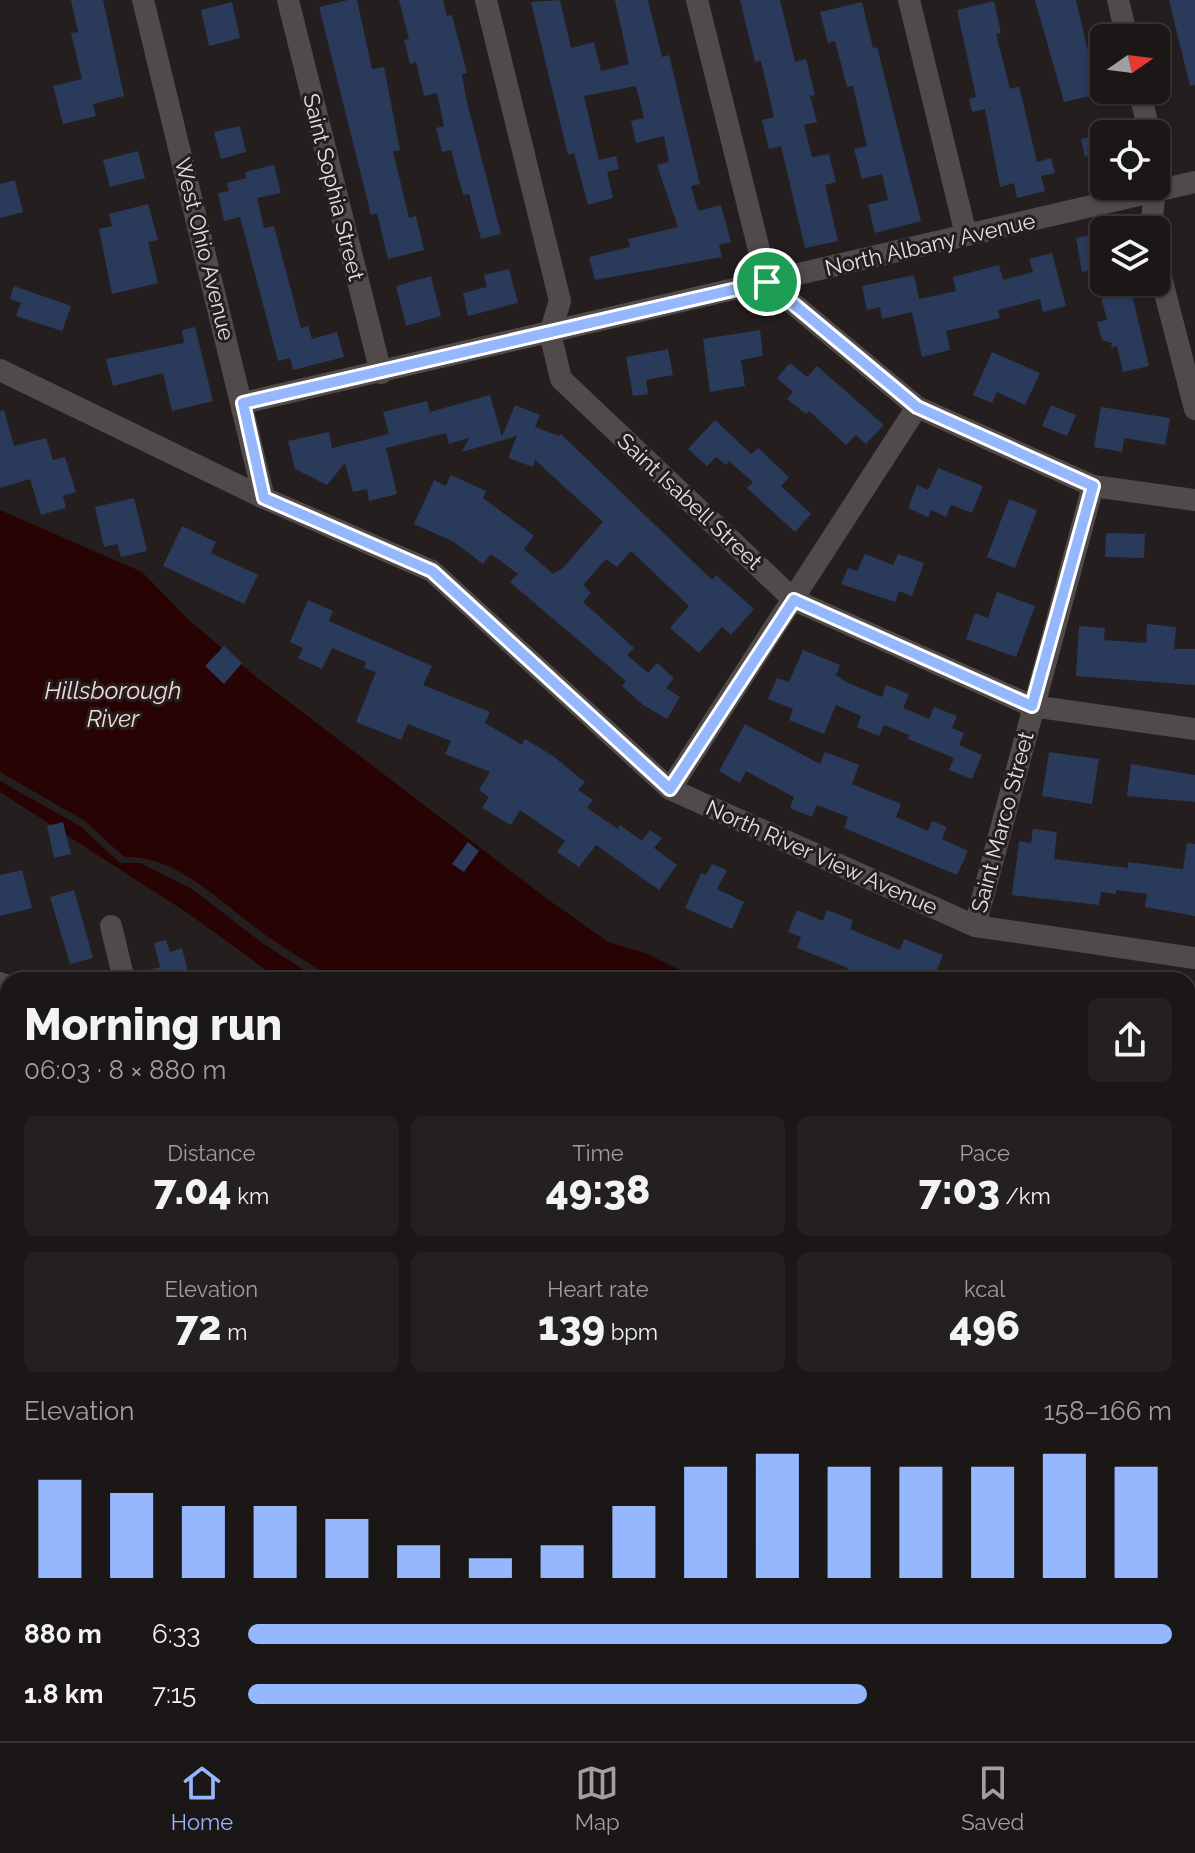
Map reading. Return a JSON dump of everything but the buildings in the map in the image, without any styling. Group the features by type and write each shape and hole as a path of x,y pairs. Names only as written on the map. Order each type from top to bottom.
{"street":[{"name":"West Ohio Avenue","path":"143,0 264,498"},
{"name":"Saint Sophia Street","path":"288,0 381,373"},
{"name":"Saint Isabell Street","path":"486,0 560,301 550,333 561,379 794,600 1032,706 1195,729"},
{"path":"697,0 767,282 917,407 1093,486 1195,500"},
{"path":"909,0 966,235"},
{"path":"1118,0 1124,24"},
{"name":"North Albany Avenue","path":"1170,183 1195,182"},
{"name":"North Albany Avenue","path":"243,403 966,235 1093,200"},
{"path":"1166,296 1195,409"},
{"name":"North River View Avenue","path":"0,370 264,498 432,571 670,789 975,926 1195,958"},
{"path":"670,789 917,407"},
{"name":"Saint Marco Street","path":"975,926 1093,486"},
{"path":"111,926 122,972"}],"water":[{"name":"Hillsborough River","path":"0,510 142,572 191,622 255,676 546,898 608,942 645,953 684,972 323,972 267,936 200,884 163,864 144,858 124,857 85,821 0,772"},
{"path":"0,781 80,826 120,863 140,863 192,889 261,942 307,972 269,972 189,914 0,792"}],"route":[{"path":"767,282 917,407 1093,486 1032,706 794,600 670,789 432,571 264,498 243,403 767,282"}]}
